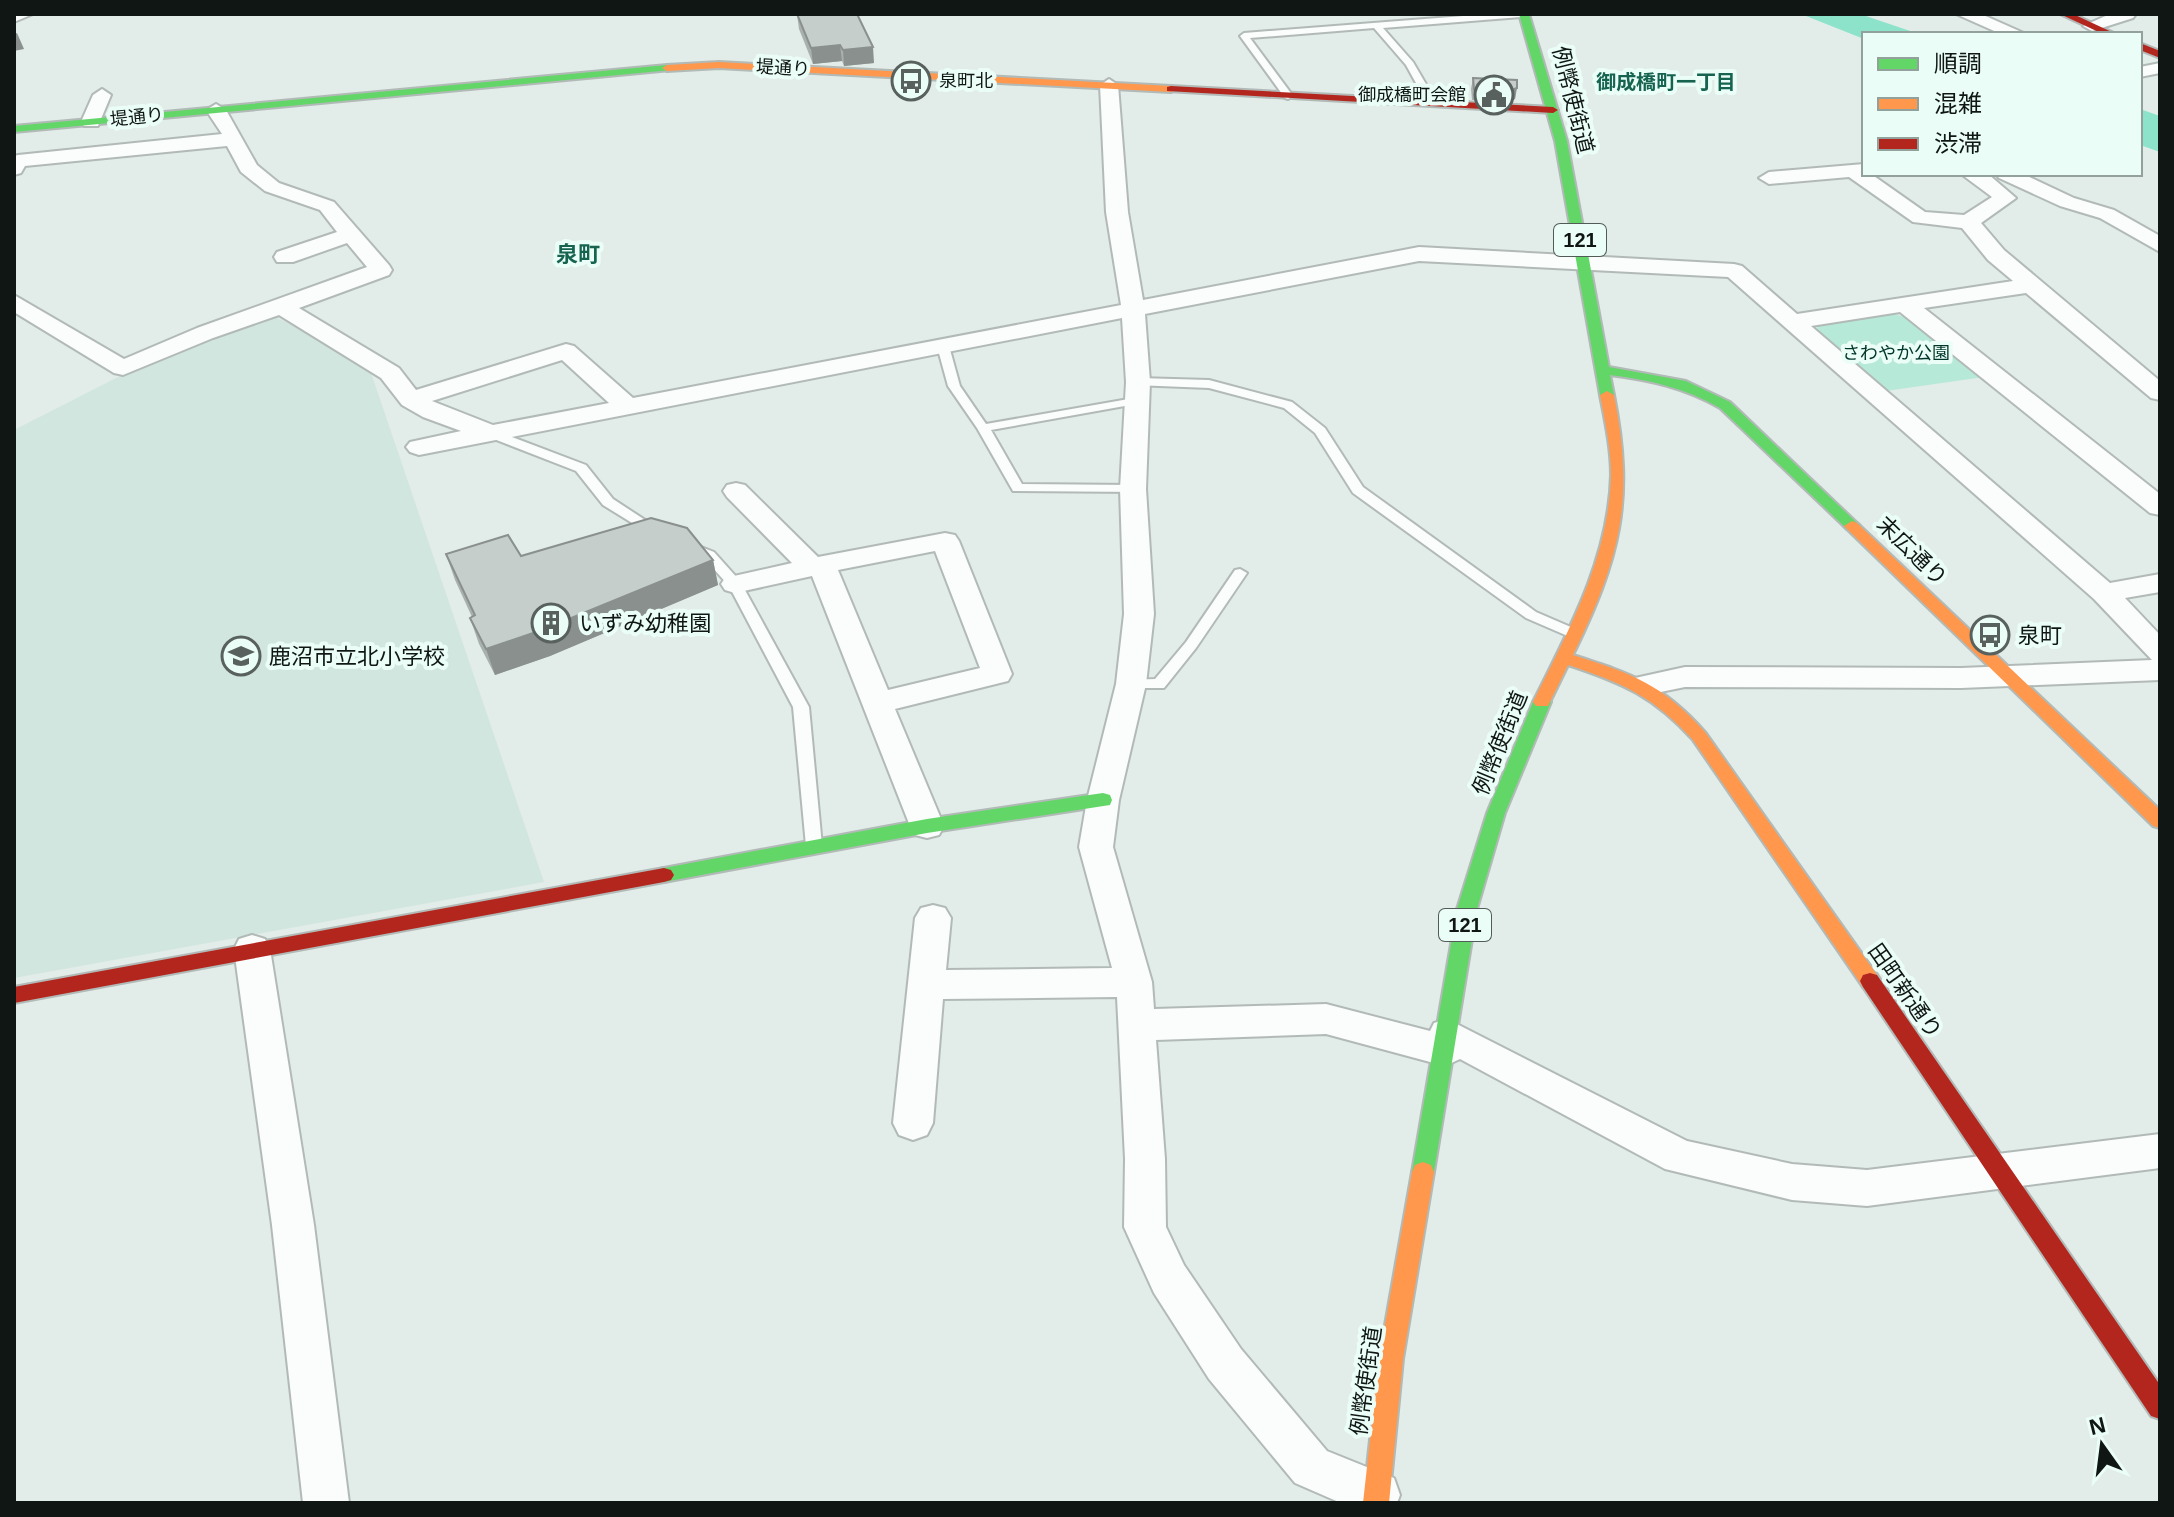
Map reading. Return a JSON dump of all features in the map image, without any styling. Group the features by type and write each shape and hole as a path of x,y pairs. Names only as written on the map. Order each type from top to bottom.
{"main road":[{"name":"例幣使街道","path":"1377,1499 1399,1313 1460,947 1475,879 1516,763 1586,613 1610,539 1618,486 1614,434 1584,261 1553,110 1539,56 1522,14"},
{"path":"2065,14 2106,32"},
{"name":"堤通り","path":"14,129 694,66 1553,110"},
{"name":"末広通り","path":"1602,370 1678,380 1702,388 1725,405 2160,821"},
{"name":"田町新通り","path":"1564,658 1646,685 1675,707 1699,736 2003,1173 2160,1407"},
{"path":"14,995 814,846 1103,800"}],"street":[{"path":"14,17 24,14"},
{"path":"1965,14 2012,32"},
{"path":"2092,26 2127,14"},
{"path":"1109,85 1117,212 1133,308 1137,391 1133,489 1139,614 1131,684 1103,800 1096,847 1134,982 1145,1227 1169,1279 1225,1364 1311,1467 1377,1499"},
{"path":"91,122 102,95"},
{"path":"14,302 123,368 205,333 381,270 327,206 272,187 248,168 216,110"},
{"path":"14,169 18,161 234,139"},
{"path":"1769,178 1860,171"},
{"path":"1866,176 1920,218 1968,222 2006,198 1975,176"},
{"path":"2010,176 2067,202 2107,214 2160,245"},
{"path":"1968,222 1996,255 2160,393"},
{"path":"285,257 351,234"},
{"path":"419,447 1419,254 1734,271 2104,593 2160,653"},
{"path":"1791,322 2031,285"},
{"path":"1904,304 2160,507"},
{"path":"281,307 390,373 411,400 432,412 491,433"},
{"path":"411,400 566,351 627,406"},
{"path":"2135,372 2160,369"},
{"path":"736,491 817,566 878,703 927,826"},
{"path":"735,584 945,541 997,674 878,703"},
{"path":"2104,593 2160,583"},
{"path":"1646,685 1685,677 1961,678 2160,670"},
{"path":"913,1123 933,918"},
{"path":"252,949 309,1338 326,1503"},
{"path":"926,985 1134,982"},
{"path":"1138,1025 1326,1019 1446,1042 1679,1157 1792,1182 1867,1188 2160,1151"}],"lane":[{"path":"1288,96 1244,36 1522,14"},
{"path":"1377,26 1410,64 1432,103"},
{"path":"943,346 954,386 1018,488 1133,489"},
{"path":"983,428 1137,391 1209,384 1288,405 1320,431 1358,490 1531,615 1575,634"},
{"path":"491,433 581,468 608,502 644,527 709,555 735,584 801,707 814,846"},
{"path":"1131,684 1159,684 1191,645 1240,573"}],"shaded area":[{"path":"1801,14 1860,14 1913,32 1862,32 1862,38"},
{"path":"2142,110 2160,116 2160,152 2142,146"},
{"name":"鹿沼市立北小学校","path":"271,315 367,361 544,882 14,978 14,430 181,345"}],"green space":[{"name":"さわやか公園","path":"1890,313 1909,318 1984,377 1886,391 1816,332 1819,323"}],"building":[{"path":"797,14 857,14 873,47 843,50 840,45 811,48"},
{"path":"1473,78 1517,80 1517,88 1509,91 1474,89"},
{"name":"いずみ幼稚園","path":"651,518 687,528 713,560 542,630 486,649 470,618 475,615 446,554 508,535 521,556"}],"traffic: fast":[{"path":"1524,14 1561,141 1607,395"},
{"path":"14,129 667,68"},
{"path":"1602,370 1681,384 1725,405 1852,526"},
{"path":"1423,1172 1467,909 1496,813 1542,702"},
{"path":"664,875 927,826 1103,800"}],"traffic: slow":[{"path":"667,68 719,65 1171,89"},
{"path":"1542,702 1593,592 1611,535 1618,465 1607,395"},
{"path":"1852,526 2160,821"},
{"path":"1564,658 1639,684 1683,718 1699,736 1870,981"},
{"path":"1376,1503 1391,1359 1423,1172"}],"traffic: jam":[{"path":"2065,14 2106,32"},
{"path":"2142,47 2160,55"},
{"path":"1171,89 1553,110"},
{"path":"14,995 664,875"},
{"path":"1870,981 2160,1407"}],"place":[{"name":"泉町北","path":"911,81"},
{"name":"御成橋町会館","path":"1494,95"},
{"name":"いずみ幼稚園","path":"551,623"},
{"name":"泉町","path":"1990,635"},
{"name":"鹿沼市立北小学校","path":"241,656"}],"district":[{"name":"御成橋町一丁目","path":"1666,82"},
{"name":"泉町","path":"578,254"}]}
